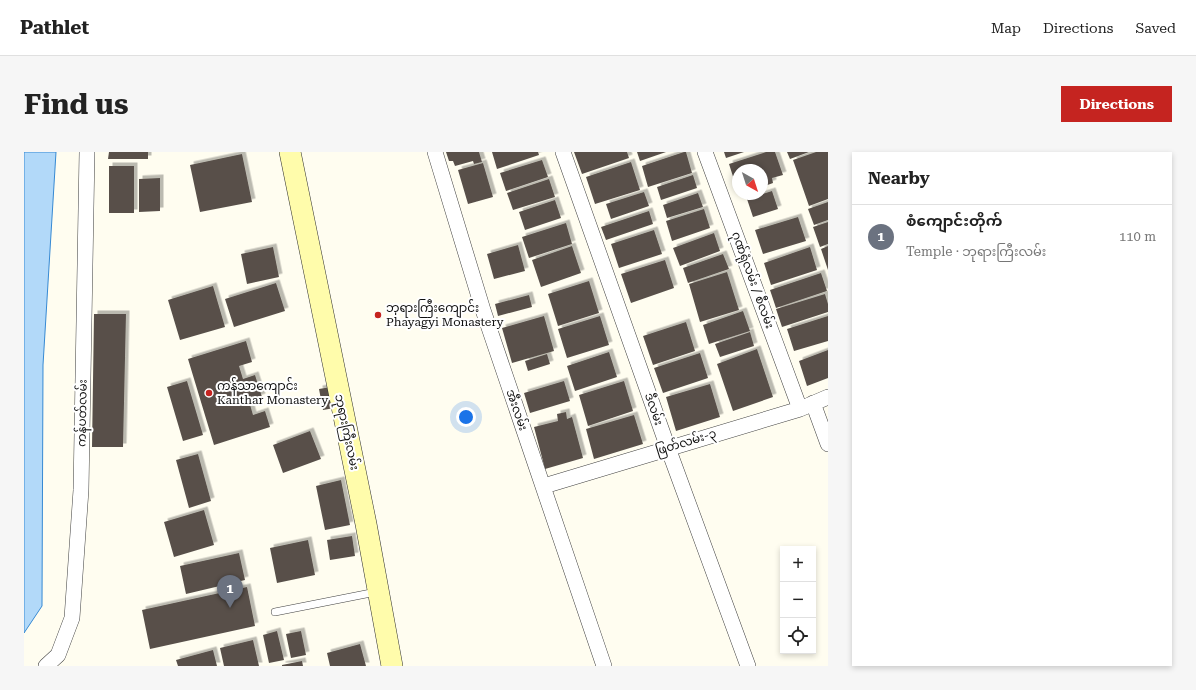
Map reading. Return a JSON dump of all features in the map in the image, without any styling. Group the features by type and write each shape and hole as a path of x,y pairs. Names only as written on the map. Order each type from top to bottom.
{"main road":[{"name":"ဘုရားကြီးလမ်း","path":"290,152 366,524 392,666"}],"street":[{"name":"ကန်ပတ်လမ်း","path":"46,666 58,655 72,618 81,490 87,152"},
{"name":"အီးလမ်း","path":"435,152 483,310 604,666"},
{"name":"ဒီလမ်း","path":"563,152 668,448 748,666"},
{"name":"ဂုဏ်ရုံလမ်း / စီလမ်း","path":"706,152 806,406 828,444"},
{"name":"ဖြတ်လမ်း-၃","path":"544,486 806,406 828,397"}],"lane":[{"path":"275,612 379,592"}],"water":[{"path":"24,152 56,152 43,365 42,606 24,633"}],"building":[{"path":"109,152 148,152 148,159 108,159"},
{"path":"446,152 479,152 482,162 474,164 473,161 455,166 453,161 449,161"},
{"path":"492,152 538,152 539,155 497,169"},
{"path":"574,152 627,152 629,158 582,174"},
{"path":"637,152 666,152 640,161"},
{"path":"686,152 692,173 648,187 642,166"},
{"path":"724,152 744,152 726,158"},
{"path":"766,152 775,152 783,175 772,178 773,183 768,185 768,164 732,164 732,173 729,164"},
{"path":"787,152 809,152 790,159"},
{"path":"816,152 828,152 828,199 809,206 793,160"},
{"path":"242,154 252,202 200,212 190,165"},
{"path":"542,160 548,177 506,191 500,173"},
{"path":"631,162 640,190 595,204 586,177"},
{"path":"483,163 493,197 468,204 458,170"},
{"path":"109,166 134,166 134,213 109,213"},
{"path":"693,175 697,188 661,200 657,187"},
{"path":"160,178 160,211 139,212 139,179"},
{"path":"549,179 555,197 513,210 507,193"},
{"path":"772,191 778,209 753,217 747,200 768,200 768,192"},
{"path":"644,192 649,206 611,219 606,204"},
{"path":"698,193 703,207 667,218 663,205"},
{"path":"555,200 561,218 525,230 519,212"},
{"path":"828,202 828,220 814,225 808,209"},
{"path":"704,209 710,228 672,241 666,221"},
{"path":"649,211 653,224 606,240 601,227"},
{"path":"798,217 806,241 763,254 755,230"},
{"path":"828,222 828,244 820,247 813,227"},
{"path":"566,223 572,244 529,258 522,237"},
{"path":"654,230 662,254 619,268 611,244"},
{"path":"714,233 720,251 680,266 673,248"},
{"path":"518,245 525,271 494,279 487,254"},
{"path":"572,246 581,273 541,287 532,260"},
{"path":"828,246 828,270 821,249"},
{"path":"273,247 279,277 247,284 241,254"},
{"path":"810,247 817,270 771,285 764,263"},
{"path":"723,254 729,269 688,283 683,268"},
{"path":"665,260 674,288 631,303 621,274"},
{"path":"727,272 739,310 700,322 689,284"},
{"path":"821,273 827,291 776,308 770,290"},
{"path":"589,281 599,313 558,326 548,294"},
{"path":"276,283 285,311 234,327 225,299"},
{"path":"213,286 225,327 180,340 168,300"},
{"path":"825,294 828,304 828,312 782,327 776,309"},
{"path":"529,295 532,307 498,316 495,304"},
{"path":"743,311 750,331 709,344 703,325"},
{"path":"94,314 126,314 123,447 92,447"},
{"path":"544,316 554,351 512,363 502,328"},
{"path":"600,316 609,345 567,358 558,329"},
{"path":"828,316 828,341 794,351 787,329"},
{"path":"686,322 695,351 653,365 643,336"},
{"path":"750,332 754,346 720,357 715,344"},
{"path":"246,341 252,362 239,366 243,379 255,375 262,397 249,401 253,415 265,411 270,427 214,445 188,359"},
{"path":"757,349 773,397 733,411 717,364"},
{"path":"828,350 828,378 807,386 799,361"},
{"path":"609,352 617,377 575,391 567,366"},
{"path":"700,353 708,378 663,393 654,368"},
{"path":"547,354 550,364 528,371 525,361"},
{"path":"187,381 203,435 183,441 167,387"},
{"path":"564,381 570,401 530,413 524,393"},
{"path":"624,381 633,411 588,426 579,395"},
{"path":"710,384 720,417 676,431 666,397"},
{"path":"337,386 340,407 323,410 319,389"},
{"path":"566,412 567,419 572,417 583,458 545,469 534,427 558,421 557,414"},
{"path":"634,415 643,444 594,459 586,429"},
{"path":"310,431 321,459 283,473 273,445"},
{"path":"198,454 211,501 189,508 176,460"},
{"path":"341,480 350,525 325,530 316,486"},
{"path":"204,510 214,545 174,557 164,522"},
{"path":"352,536 355,556 330,560 327,540"},
{"path":"308,540 315,575 277,583 270,548"},
{"path":"239,553 245,580 186,594 180,566"},
{"path":"247,587 255,626 150,649 142,610"},
{"path":"277,631 284,660 269,663 263,635"},
{"path":"301,631 306,655 291,658 286,634"},
{"path":"253,640 259,666 224,666 220,648"},
{"path":"360,644 366,666 330,666 327,653"},
{"path":"213,650 217,666 178,666 176,660"},
{"path":"302,661 303,666 282,666 282,665"}],"place":[{"name":"ဘုရားကြီးကျောင်း Phayagyi Monastery","path":"378,315"},
{"name":"ကန်သာကျောင်း Kanthar Monastery","path":"209,393"},
{"name":"စံကျောင်းတိုက်","path":"230,608"}]}
